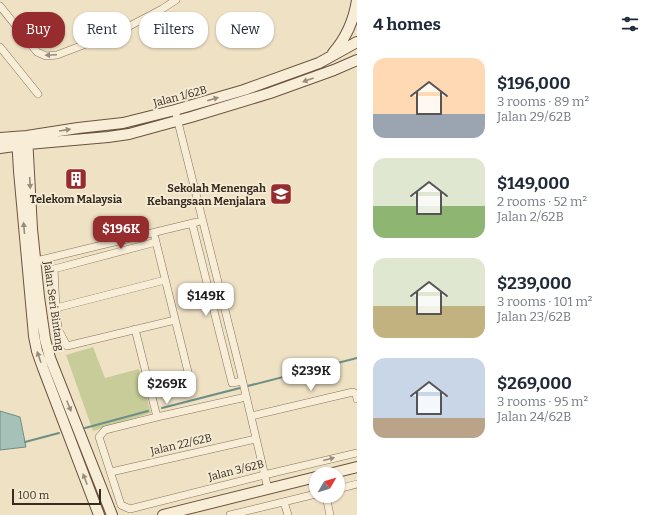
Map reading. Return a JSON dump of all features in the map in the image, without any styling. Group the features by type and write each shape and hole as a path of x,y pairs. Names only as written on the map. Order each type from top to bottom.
{"street":[{"path":"0,6 31,46 37,52 46,56 57,55 120,31 176,0"},
{"path":"326,60 345,36 355,11 357,0"},
{"name":"Jalan 1/62B","path":"0,148 22,141 78,128 123,123 244,90 326,60 357,42"},
{"path":"0,47 38,94"},
{"name":"Jalan 1/62B","path":"0,138 22,141 121,136 178,121 270,93 357,60"},
{"path":"334,70 357,66"},
{"path":"175,110 268,489"},
{"name":"Jalan Seri Bintang","path":"22,141 44,331 50,358 112,515"},
{"name":"Jalan Seri Bintang","path":"22,141 34,336 37,351 99,515"},
{"path":"36,261 203,220"},
{"path":"192,223 232,383 242,380"},
{"path":"154,232 191,384"},
{"path":"156,242 54,269 58,329 67,346 175,320"},
{"path":"56,308 166,280"},
{"path":"135,330 157,417"},
{"path":"251,416 353,392 356,394 357,398"},
{"path":"111,472 99,437 105,430 246,397"},
{"name":"Jalan 22/62B","path":"111,472 256,439"},
{"name":"Jalan 3/62B","path":"111,472 121,505 130,510 264,475 357,453"},
{"path":"345,470 357,467"},
{"path":"164,515 309,479"},
{"path":"345,487 357,484"},
{"path":"230,515 244,513 309,496"},
{"path":"88,515 91,509 92,499"},
{"path":"284,502 288,515"},
{"path":"327,503 330,515"}],"green space":[{"path":"93,347 105,378 139,369 151,413 93,431 66,355"}],"water":[{"path":"0,411 20,417 26,447 0,450"}],"waterway":[{"path":"162,408 357,358"},
{"path":"85,428 148,411"},
{"path":"25,442 59,433"}],"place":[{"name":"Telekom Malaysia","path":"76,179"},
{"name":"Sekolah Menengah Kebangsaan Menjalara","path":"281,194"}]}
